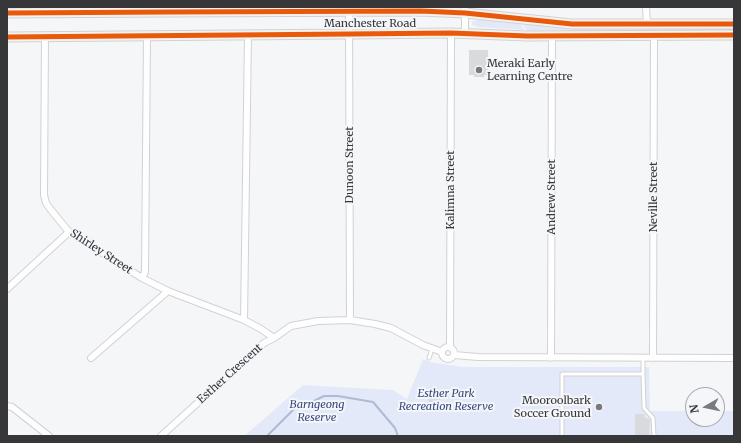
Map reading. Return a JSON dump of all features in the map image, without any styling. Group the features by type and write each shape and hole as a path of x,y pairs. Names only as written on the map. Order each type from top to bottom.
{"main road":[{"name":"Manchester Road","path":"7,13 168,9 349,11 465,10 572,24 734,24"},
{"name":"Manchester Road","path":"7,37 451,33 514,35 734,34"}],"street":[{"path":"646,7 647,25"},
{"path":"465,10 465,34"},
{"name":"Dunoon Street","path":"349,11 350,320"},
{"name":"Kalimna Street","path":"450,347 451,33"},
{"path":"244,320 248,34"},
{"path":"142,278 146,272 147,35"},
{"name":"Andrew Street","path":"551,358 552,35"},
{"name":"Neville Street","path":"653,358 654,35"},
{"name":"Shirley Street","path":"45,36 44,195 46,203 69,232 142,278 168,291 244,320 274,338"},
{"path":"7,289 69,232"},
{"path":"91,358 168,291"},
{"name":"Esther Crescent","path":"161,436 264,343 291,326 318,321 350,320 375,324 391,328 423,346 442,352"},
{"path":"454,355 454,350 450,347 446,347 442,352 443,356 446,358 450,358 454,355 478,357 551,358 734,358"},
{"path":"7,406 12,407 49,436"}],"lane":[{"path":"429,358 432,349"},
{"path":"643,358 644,408 653,418 654,436"},
{"path":"562,436 562,374 643,374"}],"green space":[{"path":"482,19 520,23 525,30 478,27 472,25 472,22"},
{"path":"522,23 689,28 719,30 719,32 527,31"},
{"name":"Esther Park Recreation Reserve","path":"423,359 430,362 463,367 649,367 650,411 685,411 685,427 725,427 725,411 734,411 734,436 244,436 303,385 393,390 407,399"}],"building":[{"path":"469,50 488,50 488,75 484,75 484,77 474,77 474,75 469,75"},
{"path":"429,387 437,387 437,394 440,395 440,412 428,412"},
{"path":"635,414 644,414 645,418 650,419 649,436 635,436"}],"waterway":[{"path":"267,436 298,405 312,402 324,396 338,396 373,402 395,428 398,436"}],"cycle path":[{"path":"7,13 421,11 465,13 572,24 734,24"},
{"path":"7,37 451,33 527,36 734,35"}],"place":[{"name":"Meraki Early Learning Centre","path":"479,70"},
{"name":"Mooroolbark Soccer Ground","path":"599,407"}],"park label":[{"name":"Barngeong Reserve","path":"317,411"}]}
